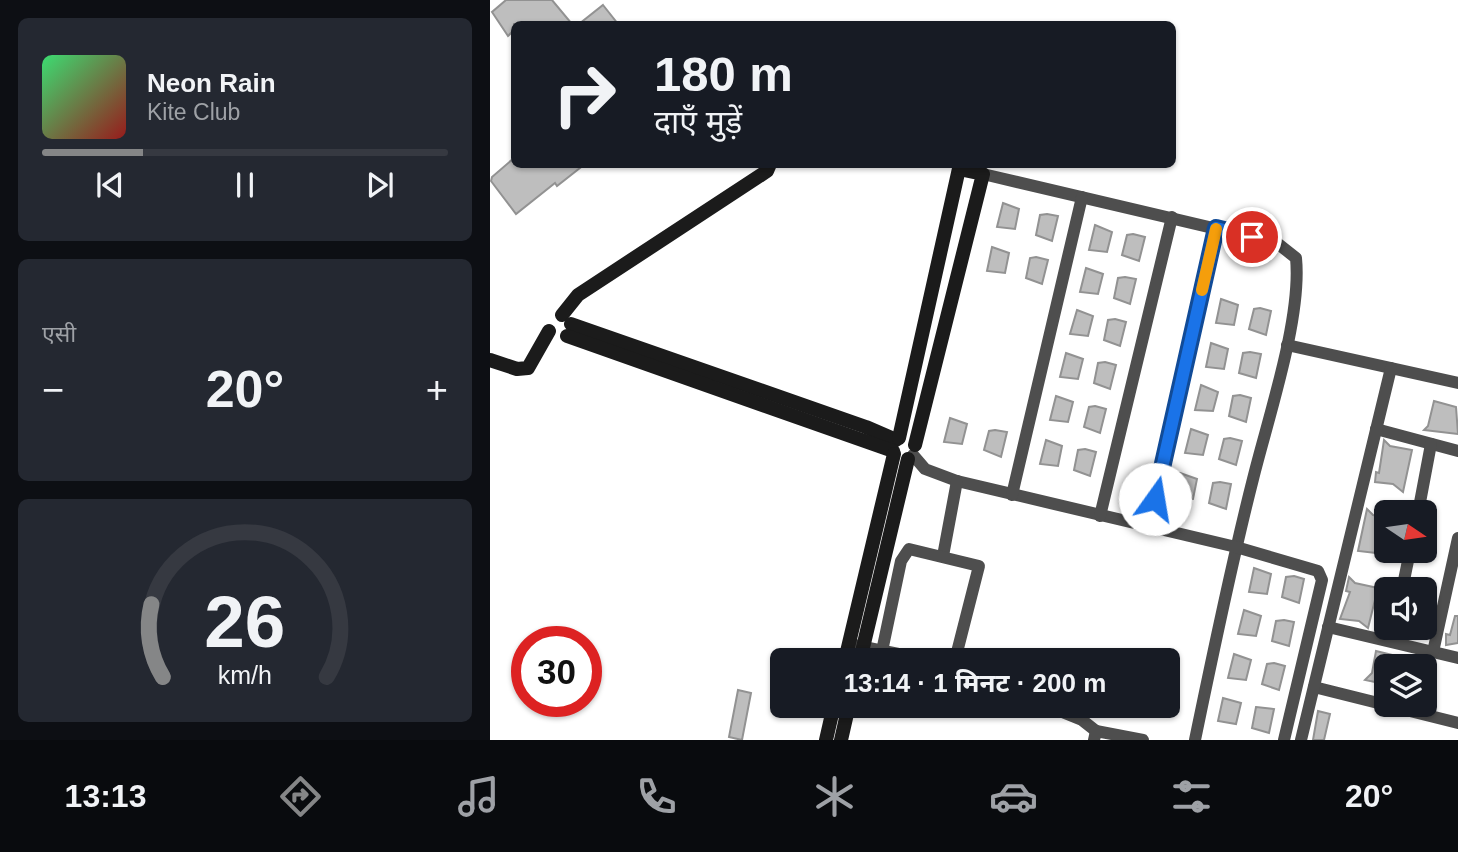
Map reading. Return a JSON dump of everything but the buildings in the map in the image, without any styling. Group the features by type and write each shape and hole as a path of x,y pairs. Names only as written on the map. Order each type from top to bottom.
{"street":[{"path":"490,360 517,369 528,368 549,331 558,338 567,325 578,295 768,168"},
{"path":"858,648 903,449 960,168"},
{"path":"963,168 1277,243 1296,258 1297,274 1287,345 1236,547 1195,740"},
{"path":"903,449 983,174"},
{"path":"1012,495 1082,197"},
{"path":"1100,516 1172,217"},
{"path":"1149,526 1216,228"},
{"path":"567,325 866,426 903,449 925,469 957,481 1236,547 1318,571 1322,580 1284,740"},
{"path":"1287,345 1458,383"},
{"path":"1301,740 1391,368"},
{"path":"1377,429 1458,451"},
{"path":"1421,500 1432,444"},
{"path":"943,556 957,481"},
{"path":"1433,652 1458,538"},
{"path":"883,648 905,552 909,549 979,566 958,648"},
{"path":"1328,627 1374,633"},
{"path":"1405,640 1433,652 1458,658"},
{"path":"1314,687 1458,723"},
{"path":"826,740 831,718"},
{"path":"841,740 846,718"},
{"path":"1077,718 1095,735 1143,740"}],"slow traffic":[{"path":"1202,290 1216,229"}],"route":[{"path":"1155,499 1216,228 1252,237"}]}
